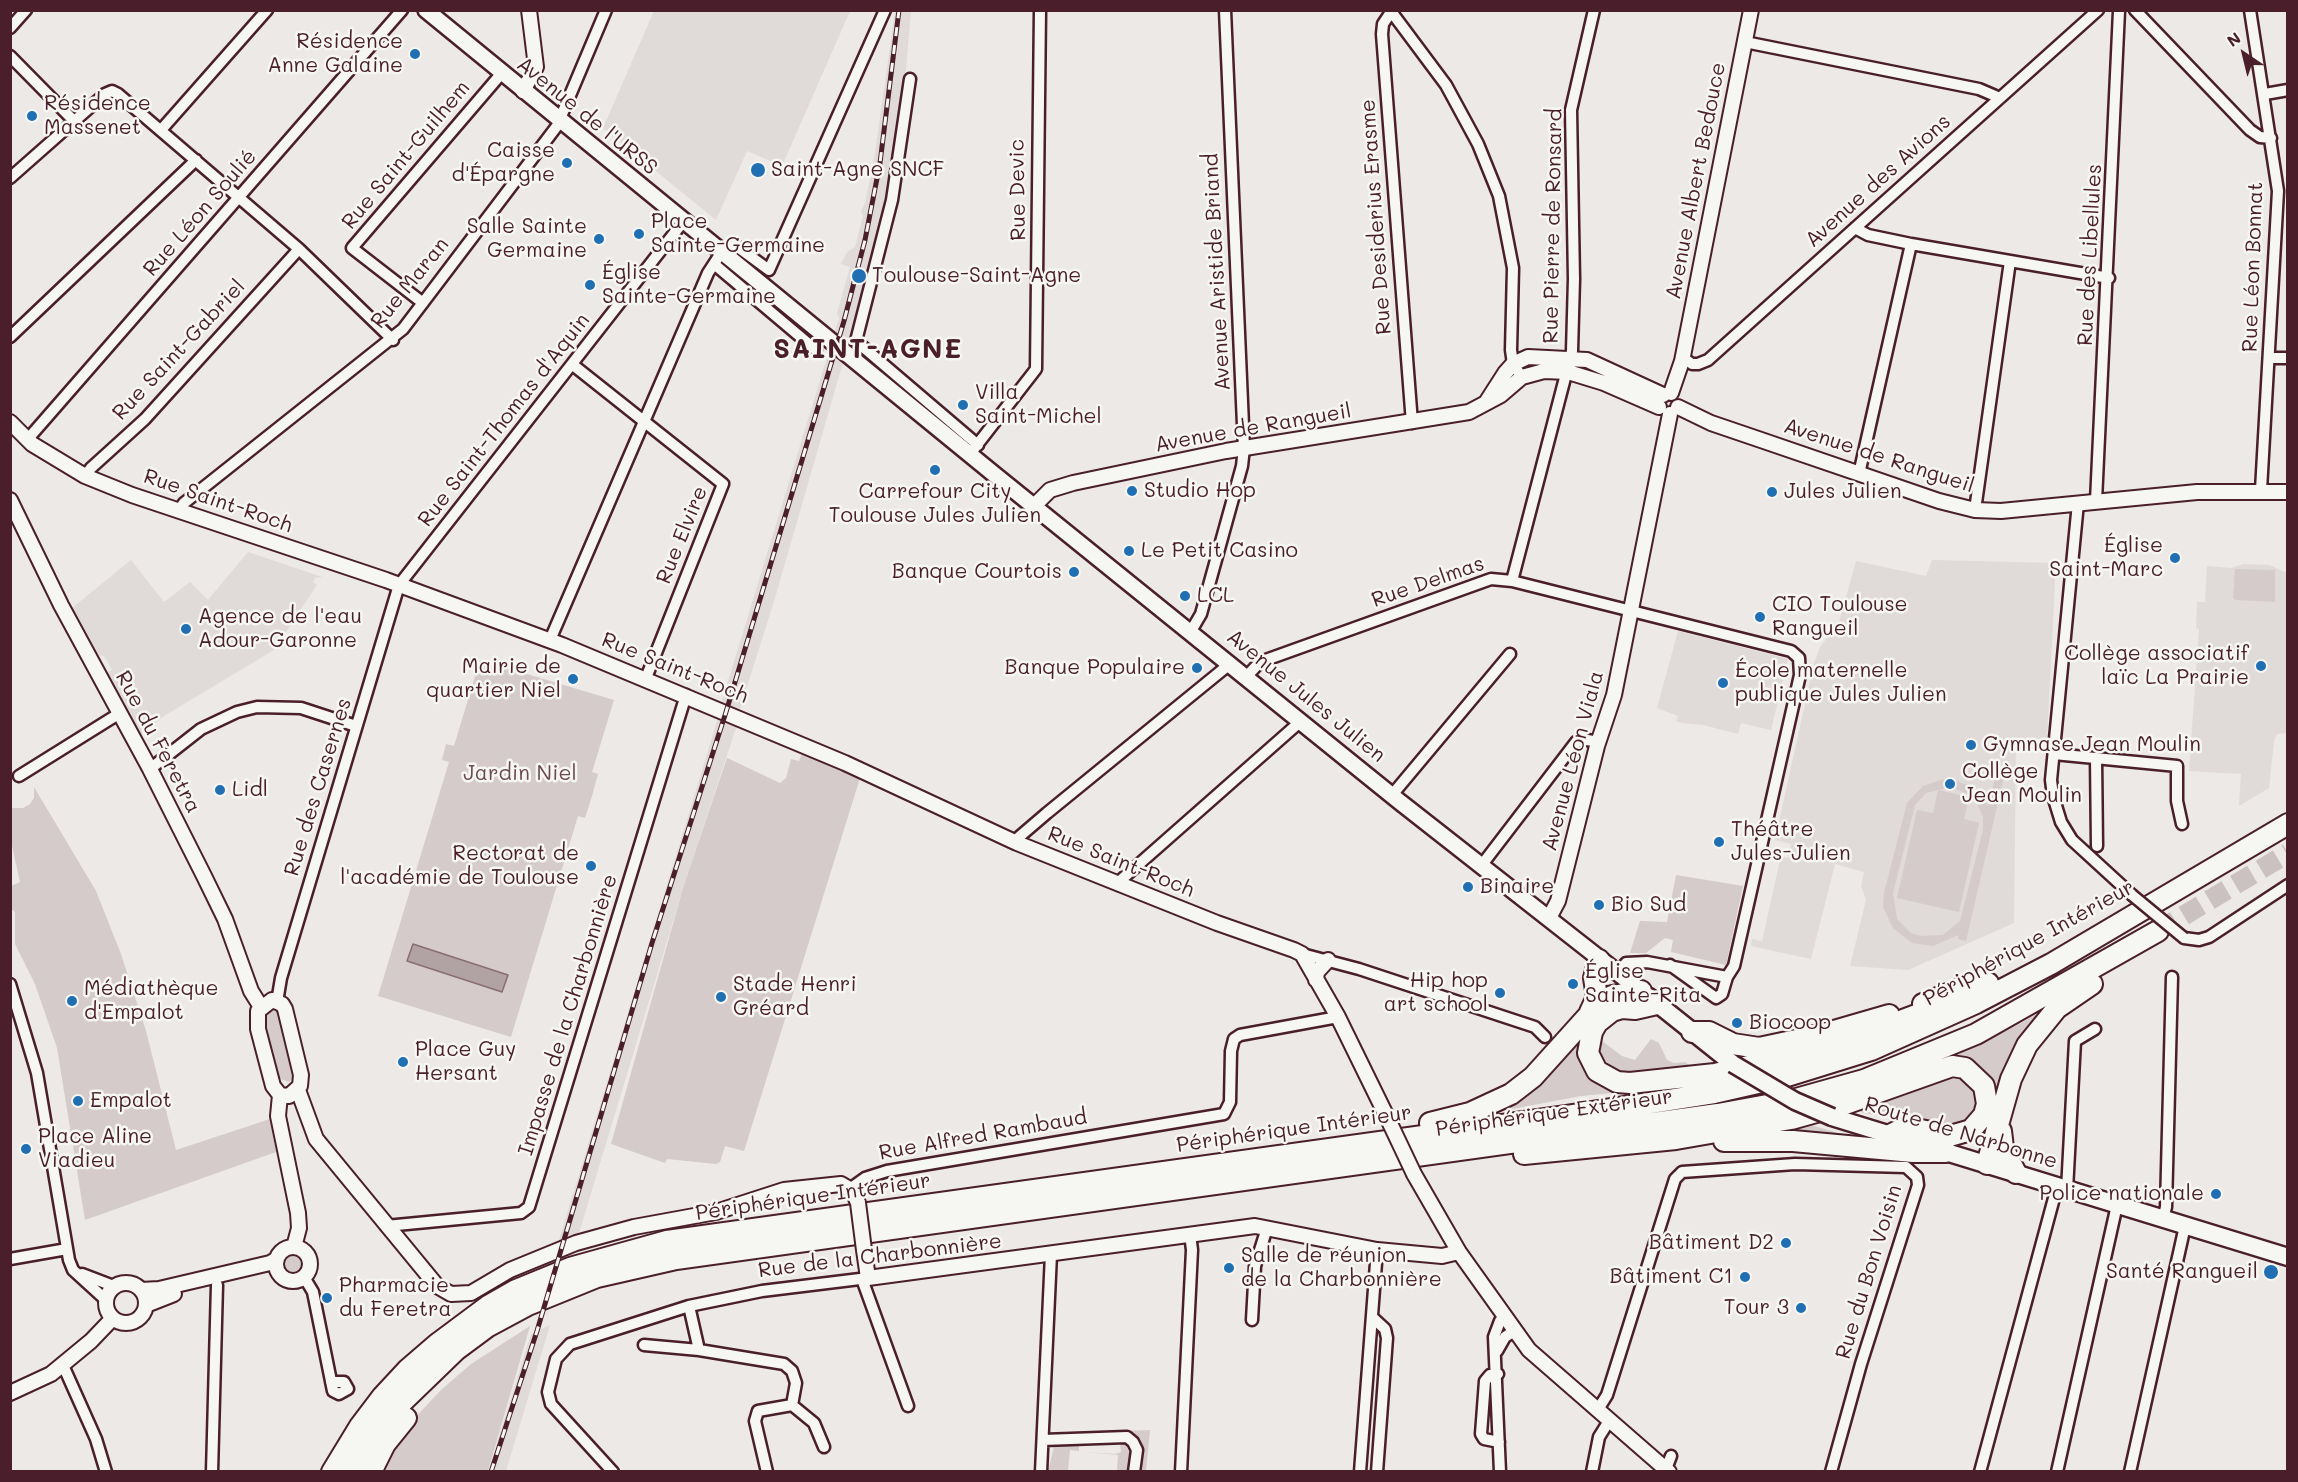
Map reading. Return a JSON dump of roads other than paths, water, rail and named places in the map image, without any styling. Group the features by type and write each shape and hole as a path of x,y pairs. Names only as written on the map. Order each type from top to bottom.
{"highway":[{"name":"Périphérique Intérieur","path":"332,1472 360,1426 382,1397 408,1368 459,1326 516,1290 605,1256 667,1241 1714,1093 1784,1077 1845,1059 1914,1032 2011,986 2288,824"},
{"path":"1657,1004 1612,1011 1597,1023 1592,1032 1588,1053 1597,1071 1617,1082 1656,1082 1760,1065 1834,1046 1888,1028 1988,983 2241,840 2257,843"},
{"name":"Périphérique Extérieur","path":"352,1472 374,1437 421,1382 475,1336 500,1319 555,1293 597,1277 676,1259 1718,1114 1789,1101 1855,1083 1976,1034 2158,931 2157,940 2057,1008 2036,1031 2018,1060 2001,1122"},
{"path":"1587,1016 1597,997 1594,978 1599,960"},
{"path":"1692,1032 1709,1032 1746,1047 1776,1046 1895,1013 1980,981 1988,983"},
{"path":"1365,1143 1384,1131 1446,1120 1496,1103 1533,1077 1587,1016 1612,996 1641,991"},
{"path":"1438,1153 1460,1159 1676,1139 1791,1119 1845,1104 1952,1066 1965,1068 1984,1086 1987,1104 1984,1115 1971,1130 1950,1136 1906,1127 1892,1134"},
{"path":"1988,1164 2001,1122"},
{"path":"2001,1122 2003,1148 2016,1173"},
{"path":"1676,1139 1695,1142 1793,1141 1913,1152 1946,1152"},
{"path":"371,1472 385,1444 411,1412 462,1359 491,1336 500,1319"}],"main road":[{"name":"Avenue de l'URSS","path":"426,10 683,222 718,258 853,360"},
{"name":"Avenue Jules Julien","path":"853,360 974,450 1035,505 1392,795 1732,1064"},
{"name":"Route de Narbonne","path":"1732,1064 1795,1101 1833,1117 2288,1257"}],"street":[{"path":"10,28 26,10"},
{"path":"161,130 267,10"},
{"path":"523,91 536,67 529,10"},
{"name":"Rue Maran","path":"179,510 184,503 393,340 551,136 560,121 606,10"},
{"path":"550,640 644,420 718,258 735,244 769,270 885,10"},
{"name":"Rue Devic","path":"974,450 1036,369 1040,10"},
{"name":"Avenue Aristide Briand","path":"1191,631 1201,614 1242,466 1244,448 1225,10"},
{"name":"Rue Pierre de Ronsard","path":"1512,581 1571,357 1574,279 1571,110 1594,10"},
{"name":"Avenue Albert Bedouce","path":"1631,612 1670,402 1682,357 1752,10"},
{"name":"Avenue des Avions","path":"1682,357 1692,364 1708,360 2098,10"},
{"path":"2113,10 2120,11"},
{"path":"2135,10 2250,130 2260,137 2271,138"},
{"name":"Rue Léon Bonnat","path":"2250,10 2270,125 2282,230 2269,358 2261,490"},
{"path":"1391,11 1446,85 1478,144 1499,196 1513,268 1513,364 1522,378"},
{"name":"Rue Desiderius Erasme","path":"1391,11 1383,24 1382,34 1412,423"},
{"name":"Rue des Libellules","path":"2096,501 2109,278 2120,11"},
{"name":"Rue Léon Soulié","path":"27,440 401,12"},
{"path":"1746,42 1979,89 2000,98"},
{"path":"10,56 75,122"},
{"name":"Rue Saint-Guilhem","path":"423,303 352,248 501,74"},
{"name":"Avenue Jules Julien","path":"910,79 892,200 882,249 857,335 859,346 974,450"},
{"path":"2265,94 2288,90"},
{"path":"10,178 112,91 161,130 299,249 393,340"},
{"path":"2250,130 2270,125"},
{"path":"10,337 196,160"},
{"name":"Rue Saint-Thomas d'Aquin","path":"399,585 683,222"},
{"path":"1855,228 1868,235 1911,244 2109,278"},
{"path":"1859,474 1911,244"},
{"name":"Rue Saint-Gabriel","path":"85,476 145,419 299,249"},
{"name":"Avenue de l'URSS","path":"718,258 816,350"},
{"path":"1975,510 2010,261"},
{"name":"Avenue de Rangueil","path":"1513,364 1528,357 1571,357 1607,367 1711,423 1939,501 1975,510 2001,511 2197,492 2261,490 2288,492"},
{"path":"2269,358 2288,358"},
{"path":"1484,406 1513,364"},
{"name":"Rue Elvire","path":"573,365 723,484 645,678"},
{"name":"Avenue de Rangueil","path":"1035,505 1047,492 1058,487 1244,448 1412,423 1469,412 1484,406 1522,378 1544,371 1568,372 1670,402"},
{"name":"Rue Saint-Roch","path":"10,422 27,440 85,476 550,640 845,763 1017,843 1119,885 1302,954"},
{"name":"Rue du Feretra","path":"10,500 62,606 150,769 225,919 251,992 261,1006"},
{"path":"2078,503 2054,754 2053,796 2065,830 2078,848 2184,938 2199,940 2209,937 2288,885"},
{"name":"Rue Delmas","path":"1247,676 1260,662 1491,579 1512,581 1791,651 1799,658 1801,664 1734,966 1726,977"},
{"name":"Rue des Casernes","path":"277,1002 281,978 399,585"},
{"name":"Avenue Léon Viala","path":"1549,918 1558,901 1597,746 1614,695 1631,612"},
{"path":"1392,795 1510,654"},
{"path":"1017,843 1019,837 1047,813 1231,663"},
{"name":"Impasse de la Charbonnière","path":"386,1226 521,1213 529,1207 686,695"},
{"path":"150,769 201,729 228,716 257,707 301,708 356,726"},
{"path":"19,776 120,713"},
{"path":"1119,885 1122,879 1301,721"},
{"path":"1481,866 1576,742 1582,739 1593,741 1597,746"},
{"path":"2054,754 2177,766 2177,801 2182,824"},
{"path":"2096,758 2097,846"},
{"path":"1302,954 1328,960 1535,1027 1545,1037"},
{"path":"1302,954 1338,1017 1414,1174 1459,1252 1504,1318 1529,1350 1597,1411 1669,1466"},
{"path":"1316,980 1317,972 1328,960"},
{"path":"1618,973 1626,963 1670,965 1726,977 1722,994 1716,998 1684,978 1670,965"},
{"path":"2163,1219 2166,1207 2172,977"},
{"path":"10,984 37,1073 67,1249 73,1270 107,1301"},
{"path":"280,1095 289,1096 298,1090 302,1081 285,1009 272,1000 261,1006 257,1017 258,1029 270,1080 280,1095 278,1116 298,1213 299,1227 294,1247"},
{"name":"Rue Alfred Rambaud","path":"851,1188 865,1178 887,1171 1224,1114 1230,1102 1231,1051 1234,1039 1239,1035 1338,1017"},
{"path":"1980,1472 2062,1189 2075,1041 2095,1029"},
{"path":"298,1090 316,1139 437,1286 451,1294 466,1294 538,1257 613,1232 716,1212 784,1190 835,1184 851,1188 858,1203 865,1279 908,1406"},
{"name":"Rue du Bon Voisin","path":"1597,1411 1607,1395 1675,1179 1682,1172 1704,1169 1827,1165 1906,1167 1917,1177 1918,1185 1861,1364 1831,1472"},
{"path":"2057,1472 2117,1205"},
{"path":"2130,1472 2185,1226"},
{"name":"Rue de la Charbonnière","path":"613,1472 551,1404 548,1392 556,1359 570,1344 689,1306 762,1291 1244,1227 1267,1228 1316,1240 1377,1250 1442,1256 1459,1252"},
{"path":"1252,1320 1255,1266 1267,1228"},
{"path":"1181,1472 1192,1250 1190,1234"},
{"path":"116,1287 107,1301 108,1310 113,1318 130,1323 141,1317 146,1305 162,1297 217,1285 277,1265 284,1250 294,1247 301,1249 309,1259 310,1265 304,1277 299,1280 286,1280 277,1265"},
{"path":"10,1259 67,1249"},
{"path":"1360,1472 1377,1250"},
{"path":"1041,1472 1051,1254"},
{"path":"73,1270 105,1284 116,1287 129,1284 141,1290 159,1289 238,1271 277,1265"},
{"path":"304,1277 313,1292 331,1382"},
{"path":"212,1472 217,1285"},
{"path":"141,1290 146,1305"},
{"path":"689,1306 699,1350"},
{"path":"1372,1317 1385,1329 1387,1338 1377,1472"},
{"path":"10,1393 51,1374 91,1341 113,1318"},
{"path":"1500,1472 1498,1374 1494,1337 1500,1321 1504,1318"},
{"path":"1496,1354 1499,1344 1514,1331"},
{"path":"644,1345 699,1350 784,1364 792,1371 796,1383 792,1405"},
{"path":"62,1363 96,1439 106,1472"},
{"path":"1498,1374 1490,1375 1485,1381 1481,1434 1484,1439 1499,1442"},
{"path":"767,1472 755,1421 758,1411 792,1405 814,1423 824,1447"},
{"path":"1592,1472 1599,1437 1609,1421"},
{"path":"1043,1440 1127,1437 1137,1450 1134,1472"}],"tunnel":[{"path":"2158,931 2288,853"}],"railway":[{"path":"491,1472 537,1331 652,943 726,712 844,321 865,240 880,163 899,10"}],"place":[{"name":"Résidence Anne Galaine","path":"415,54"},
{"name":"Résidence Massenet","path":"32,116"},
{"name":"Caisse d'Épargne","path":"567,163"},
{"name":"Saint-Agne SNCF","path":"758,170"},
{"name":"Place Sainte-Germaine","path":"639,234"},
{"name":"Salle Sainte Germaine","path":"599,239"},
{"name":"Toulouse-Saint-Agne","path":"859,276"},
{"name":"Église Sainte-Germaine","path":"590,285"},
{"name":"Villa Saint-Michel","path":"963,405"},
{"name":"Carrefour City Toulouse Jules Julien","path":"935,470"},
{"name":"Studio Hop","path":"1132,491"},
{"name":"Jules Julien","path":"1772,492"},
{"name":"Le Petit Casino","path":"1129,551"},
{"name":"Église Saint-Marc","path":"2175,558"},
{"name":"Banque Courtois","path":"1074,572"},
{"name":"LCL","path":"1185,596"},
{"name":"CIO Toulouse Rangueil","path":"1760,617"},
{"name":"Agence de l'eau Adour-Garonne","path":"186,629"},
{"name":"Collège associatif laïc La Prairie","path":"2261,666"},
{"name":"Banque Populaire","path":"1197,668"},
{"name":"Mairie de quartier Niel","path":"573,679"},
{"name":"École maternelle publique Jules Julien","path":"1723,683"},
{"name":"Gymnase Jean Moulin","path":"1971,745"},
{"name":"Collège Jean Moulin","path":"1950,784"},
{"name":"Lidl","path":"220,790"},
{"name":"Théâtre Jules-Julien","path":"1719,842"},
{"name":"Rectorat de l'académie de Toulouse","path":"591,866"},
{"name":"Binaire","path":"1468,887"},
{"name":"Bio Sud","path":"1599,905"},
{"name":"Église Sainte-Rita","path":"1573,984"},
{"name":"Hip hop art school","path":"1500,993"},
{"name":"Stade Henri Gréard","path":"721,997"},
{"name":"Médiathèque d'Empalot","path":"72,1001"},
{"name":"Biocoop","path":"1737,1023"},
{"name":"Place Guy Hersant","path":"403,1062"},
{"name":"Empalot","path":"78,1101"},
{"name":"Place Aline Viadieu","path":"26,1149"},
{"name":"Police nationale","path":"2216,1194"},
{"name":"Bâtiment D2","path":"1786,1243"},
{"name":"Salle de réunion de la Charbonnière","path":"1229,1268"},
{"name":"Santé Rangueil","path":"2271,1272"},
{"name":"Bâtiment C1","path":"1745,1277"},
{"name":"Pharmacie du Feretra","path":"327,1298"},
{"name":"Tour 3","path":"1801,1308"}],"district":[{"name":"SAINT-AGNE","path":"868,350"}],"park label":[{"name":"Jardin Niel","path":"520,774"}]}
